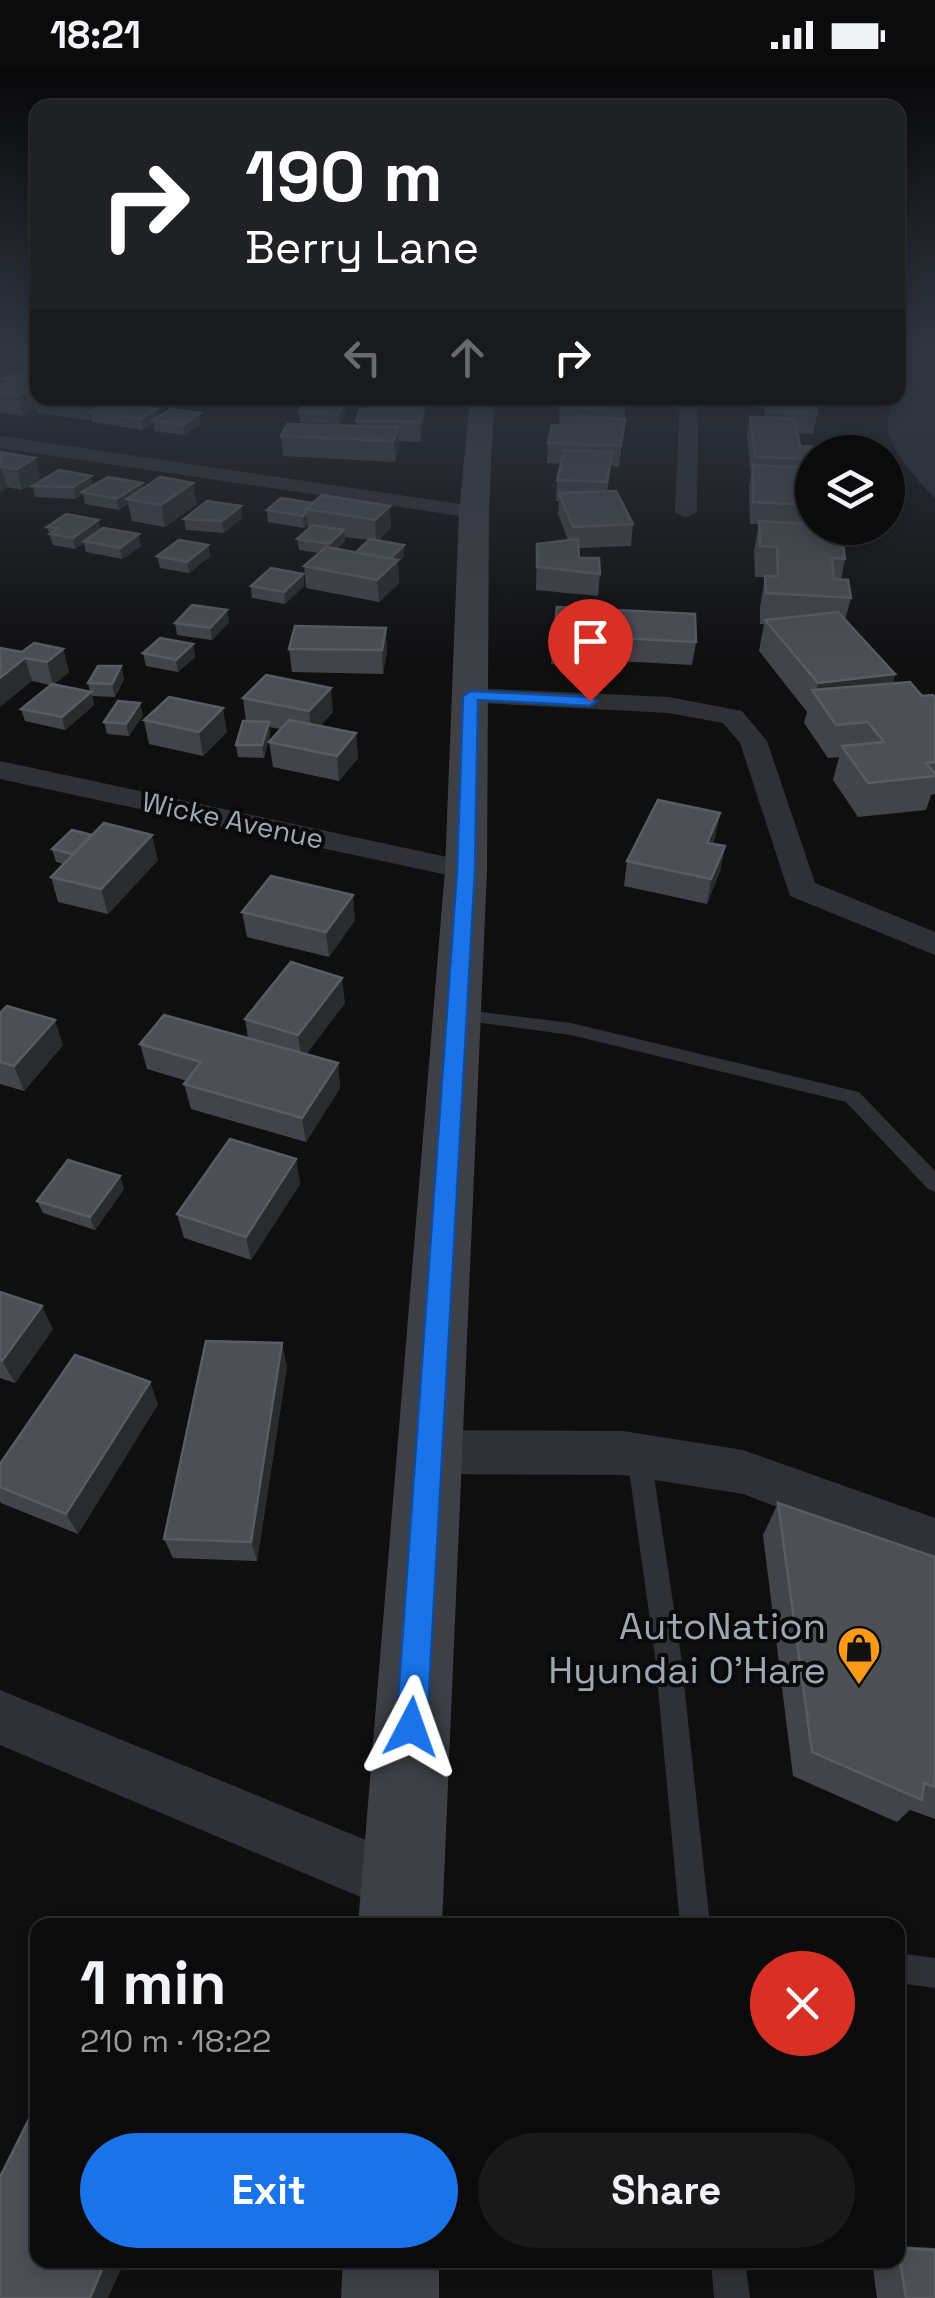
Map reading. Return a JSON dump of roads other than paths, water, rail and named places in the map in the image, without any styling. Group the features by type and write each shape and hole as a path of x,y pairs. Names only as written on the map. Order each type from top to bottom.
{"main road":[{"path":"401,1904 466,870 478,457"},
{"path":"390,2298 391,2268"}],"street":[{"path":"101,457 474,512"},
{"path":"686,512 688,457"},
{"path":"471,696 669,705 732,718 753,742 801,889 935,944"},
{"name":"Wicke Avenue","path":"0,770 466,870"},
{"path":"429,1452 639,1456 743,1472 935,1542"},
{"path":"0,1717 401,1904"}],"lane":[{"path":"457,1015 572,1029 852,1097 935,1184"},
{"path":"639,1456 668,1656 694,1918"},
{"path":"905,1969 935,1973"},
{"path":"729,2268 732,2298"}],"place":[{"name":"AutoNation Hyundai O'Hare","path":"859,1686"}]}
